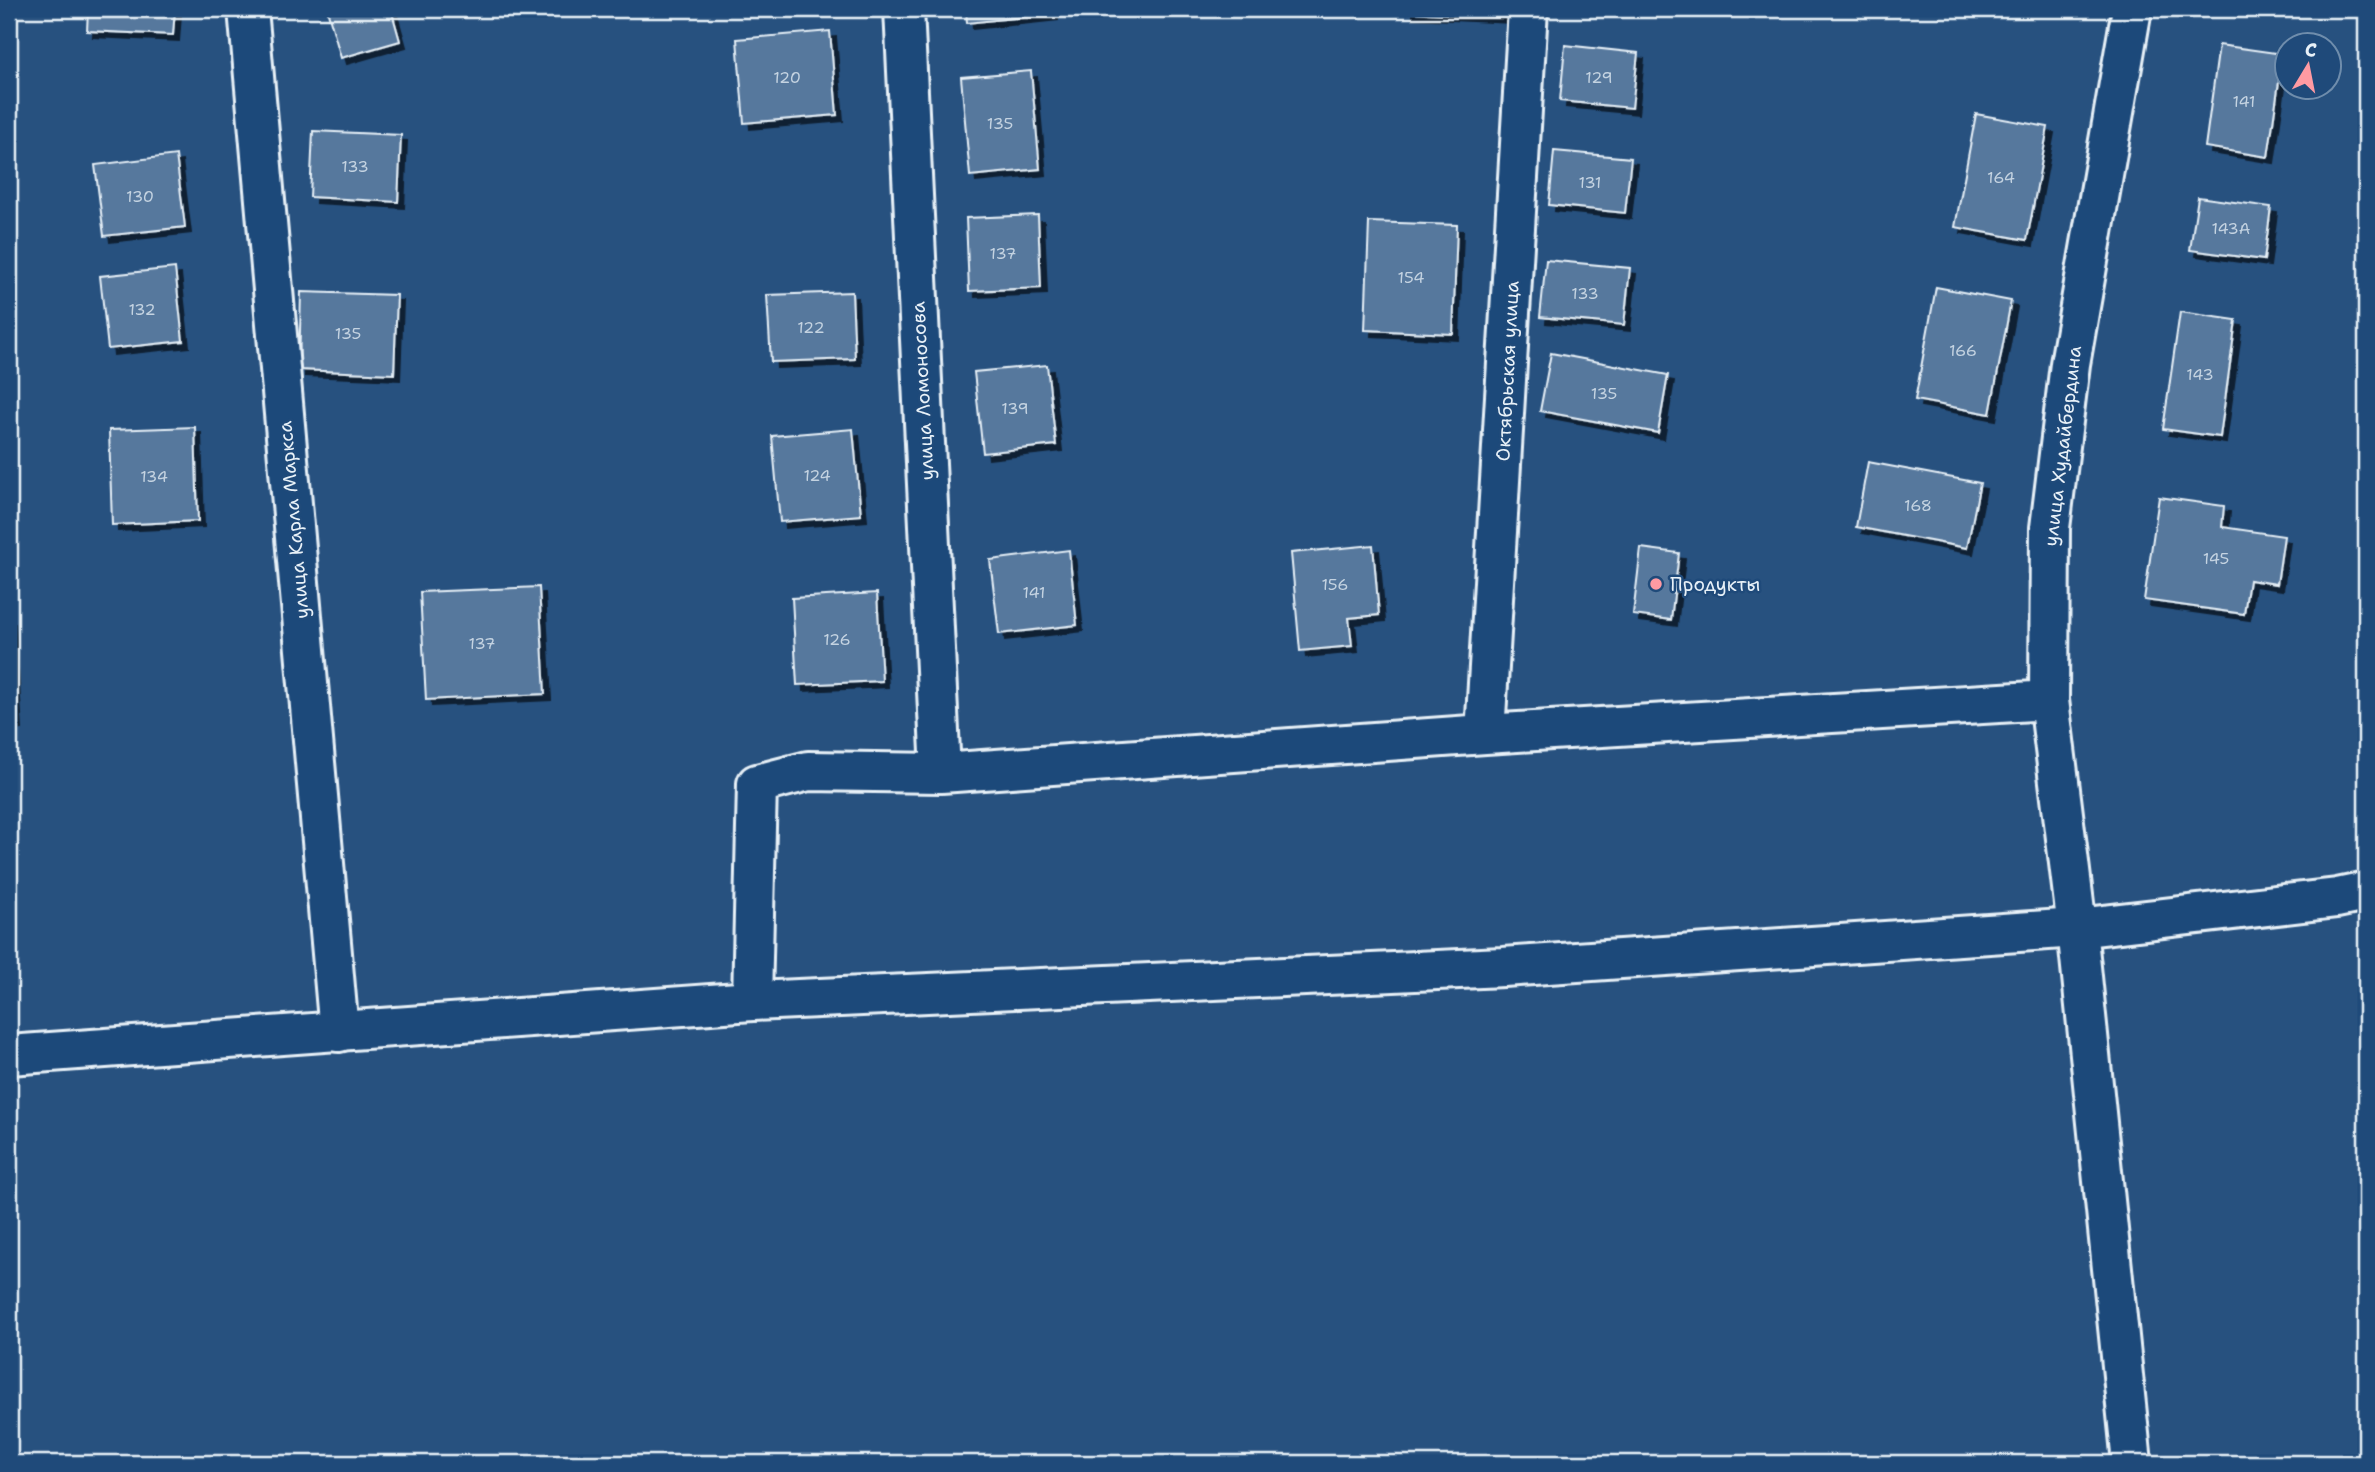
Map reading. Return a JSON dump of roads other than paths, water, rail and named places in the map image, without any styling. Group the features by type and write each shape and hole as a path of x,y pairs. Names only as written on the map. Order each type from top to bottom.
{"street":[{"name":"улица Карла Маркса","path":"248,9 339,1032"},
{"name":"улица Ломоносова","path":"904,9 941,773"},
{"name":"Октябрьская улица","path":"1485,734 1528,9"},
{"name":"улица Худайбердина","path":"2132,9 2070,364 2050,528 2049,700 2077,928 2132,1463"},
{"path":"752,1001 757,784 808,771 941,773 1485,734 2049,700"},
{"path":"9,1055 752,1001 1503,967 2077,928 2337,898 2366,892"}],"place":[{"name":"Продукты","path":"1656,584"}]}
